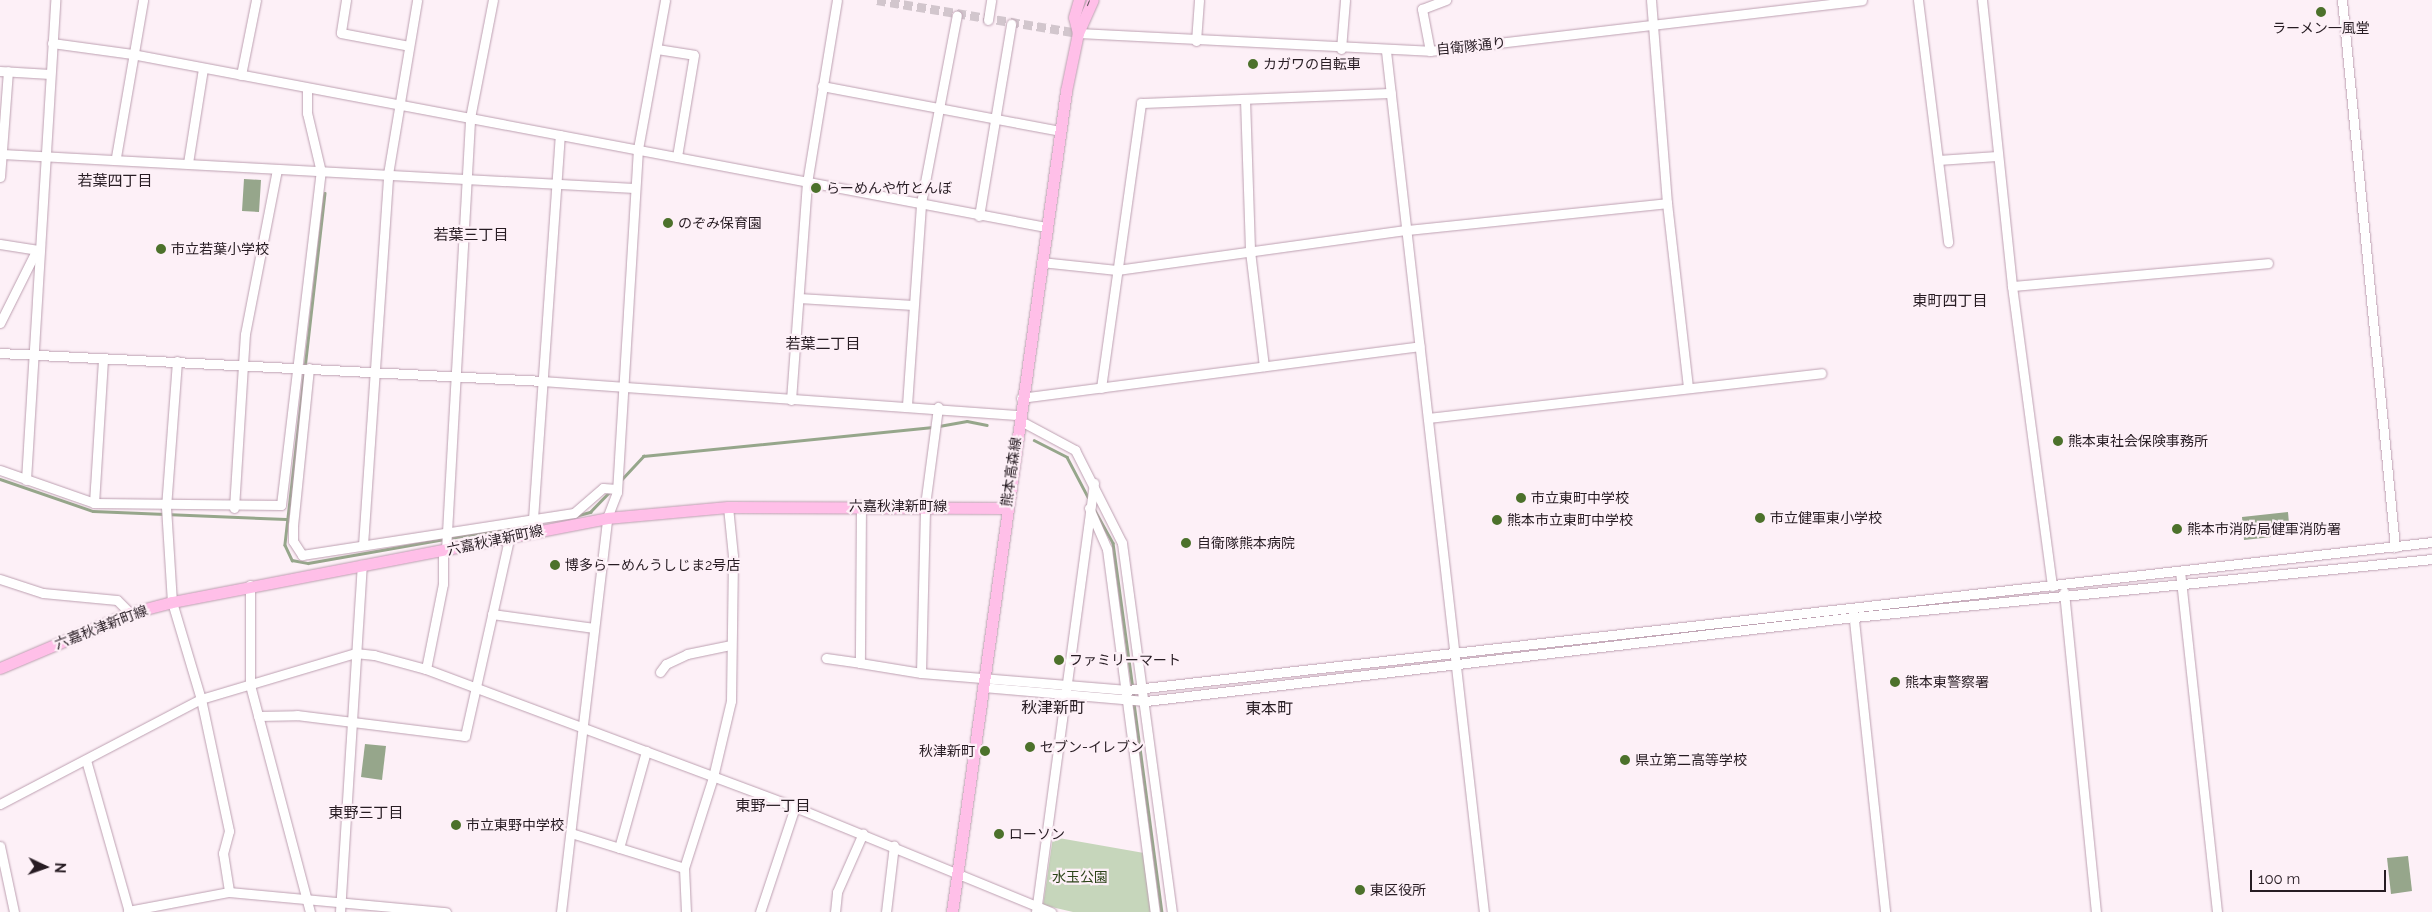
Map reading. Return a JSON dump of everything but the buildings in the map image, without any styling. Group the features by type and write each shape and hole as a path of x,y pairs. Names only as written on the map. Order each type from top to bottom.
{"main road":[{"name":"熊本高森線","path":"1078,33 1074,16 1079,0"},
{"name":"熊本高森線","path":"952,912 1021,398 1060,131 1078,33 1093,0"},
{"name":"六嘉秋津新町線","path":"0,668 130,613 172,602 250,585 445,548 509,539 607,518 728,507 925,505 1006,508"}],"street":[{"path":"26,480 37,250 55,0"},
{"path":"116,158 132,54 143,0"},
{"path":"241,75 256,0"},
{"path":"346,0 341,33 409,46"},
{"path":"363,545 388,174 417,0"},
{"path":"426,668 443,584 470,118 493,0"},
{"path":"561,912 607,518 617,489 634,188 638,149 665,0"},
{"path":"791,400 807,183 836,0"},
{"path":"988,20 991,0"},
{"path":"1196,41 1199,0"},
{"path":"1341,49 1345,0"},
{"path":"1430,51 1422,8 1446,0"},
{"path":"1651,0 1667,203 1688,388"},
{"name":"自衛隊通り","path":"1078,33 1341,49 1430,51 1652,27 1800,4 1862,0"},
{"path":"1918,0 1948,242"},
{"path":"1982,0 2012,286 2052,586"},
{"path":"2342,0 2395,547"},
{"path":"907,405 921,203 957,15"},
{"path":"979,216 1011,24"},
{"path":"52,42 132,54 400,106 638,149 807,183 921,203 979,216 1046,227"},
{"path":"656,49 694,55 677,157"},
{"path":"1386,51 1458,664 1484,912"},
{"path":"188,163 203,68"},
{"path":"0,177 4,71 50,74"},
{"path":"822,86 1060,131"},
{"path":"0,470 94,503 234,508 281,505 299,368 321,172 307,113 307,88"},
{"path":"1101,388 1140,103 1390,93"},
{"path":"1245,99 1250,251 1264,366"},
{"path":"533,519 554,184 560,135"},
{"path":"2,154 116,158 321,172 467,177 634,188"},
{"path":"1938,160 1998,156"},
{"path":"234,508 243,365 277,169"},
{"path":"1041,262 1117,270 1407,230 1667,203"},
{"path":"0,244 37,250"},
{"path":"0,323 37,250"},
{"path":"2012,286 2268,263"},
{"path":"799,298 913,305"},
{"path":"1021,398 1420,346"},
{"path":"0,353 542,381 791,400 938,407 1019,418 1070,445 1122,543 1155,912"},
{"path":"94,503 103,359"},
{"path":"177,361 166,507 172,602 201,699 229,831 223,853 229,892"},
{"path":"309,368 293,541 302,554 574,513 603,488 617,489"},
{"path":"1428,418 1821,373"},
{"path":"921,674 925,505 938,407"},
{"path":"1036,910 1063,697 1067,687 1093,487"},
{"path":"860,663 862,506"},
{"path":"686,912 684,868 713,777 731,701 733,556 728,507"},
{"path":"1089,508 1107,549 1136,694 1172,912"},
{"path":"258,716 297,715 465,736 509,539"},
{"path":"826,658 983,682 1063,697 1136,694 1458,664 2052,586 2432,542"},
{"path":"983,682 1067,687 1136,694 1456,653 1854,613 2066,598 2432,559"},
{"path":"341,908 350,723 362,565"},
{"path":"2180,571 2217,912"},
{"path":"0,579 43,593 117,600 130,613"},
{"path":"250,585 250,685 310,912"},
{"path":"2062,585 2066,598 2096,912"},
{"path":"1854,613 1885,912"},
{"path":"492,614 594,628"},
{"path":"660,672 666,664 687,654 731,645"},
{"path":"0,804 201,699 355,653 426,668 894,845 958,871 1036,910 1051,912"},
{"path":"619,848 646,751"},
{"path":"86,760 129,912 229,892 341,908 446,912"},
{"path":"760,912 795,807"},
{"path":"835,912 837,892 863,833"},
{"path":"571,834 684,868"},
{"path":"886,912 894,845"},
{"path":"0,846 14,912"}],"green space":[{"name":"水玉公園","path":"1053,837 1144,853 1151,912 1073,912 1043,905"}],"shaded area":[{"path":"244,179 261,180 259,212 242,211"},
{"path":"2288,512 2290,535 2244,540 2242,517"},
{"path":"365,744 386,746 382,780 361,777"},
{"path":"2408,856 2412,891 2391,894 2387,858"}],"waterway":[{"path":"325,193 285,545 292,560 308,563 444,539"},
{"path":"939,426 967,421 987,425"},
{"path":"621,480 643,456 933,427"},
{"path":"1034,440 1067,457 1088,497"},
{"path":"0,479 93,511 286,519"},
{"path":"575,516 590,512 610,491"},
{"path":"1093,507 1113,543 1134,697"},
{"path":"450,538 535,523"},
{"path":"1134,703 1162,912"}],"tunnel":[{"path":"877,0 1078,33"}],"tram line":[{"path":"1087,5 1089,0"}],"place":[{"name":"ラーメン一風堂","path":"2321,12"},
{"name":"カガワの自転車","path":"1253,64"},
{"name":"らーめんや竹とんぼ","path":"816,188"},
{"name":"のぞみ保育園","path":"668,223"},
{"name":"市立若葉小学校","path":"161,249"},
{"name":"熊本東社会保険事務所","path":"2058,441"},
{"name":"市立東町中学校","path":"1521,498"},
{"name":"市立健軍東小学校","path":"1760,518"},
{"name":"熊本市立東町中学校","path":"1497,520"},
{"name":"熊本市消防局健軍消防署","path":"2177,529"},
{"name":"自衛隊熊本病院","path":"1186,543"},
{"name":"博多らーめんうしじま2号店","path":"555,565"},
{"name":"ファミリーマート","path":"1059,660"},
{"name":"熊本東警察署","path":"1895,682"},
{"name":"セブン-イレブン","path":"1030,747"},
{"name":"秋津新町","path":"985,751"},
{"name":"県立第二高等学校","path":"1625,760"},
{"name":"市立東野中学校","path":"456,825"},
{"name":"ローソン","path":"999,834"},
{"name":"東区役所","path":"1360,890"}],"district":[{"name":"若葉四丁目","path":"115,182"},
{"name":"若葉三丁目","path":"471,236"},
{"name":"東町四丁目","path":"1950,302"},
{"name":"若葉二丁目","path":"823,345"},
{"name":"秋津新町","path":"1053,708"},
{"name":"東本町","path":"1269,709"},
{"name":"東野一丁目","path":"773,807"},
{"name":"東野三丁目","path":"366,814"}]}
